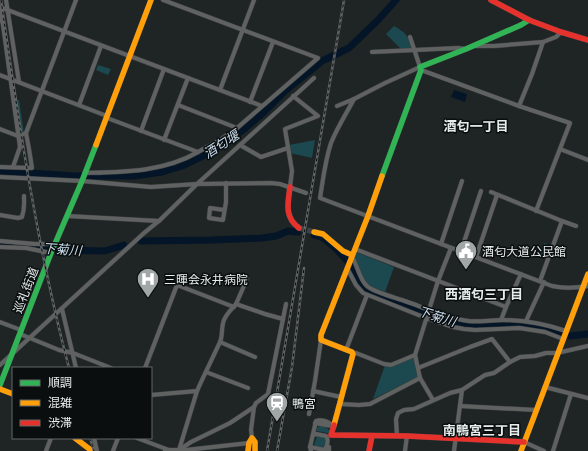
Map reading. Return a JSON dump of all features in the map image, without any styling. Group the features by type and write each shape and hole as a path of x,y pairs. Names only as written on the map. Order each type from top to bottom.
{"street":[{"path":"6,0 19,82"},
{"path":"0,167 32,168 26,133 76,0"},
{"path":"151,0 85,173 124,172 159,168 190,157 238,128 318,58 163,0"},
{"path":"220,90 254,0"},
{"path":"491,0 529,20 588,40"},
{"path":"13,167 20,147 0,8 262,106"},
{"path":"337,106 385,83 521,25 529,20"},
{"path":"473,46 544,42 561,32"},
{"path":"309,414 314,391 321,336 368,216 420,69 410,37"},
{"path":"250,102 273,42"},
{"path":"519,106 544,42"},
{"path":"79,105 101,46"},
{"path":"372,52 458,48 466,49"},
{"path":"141,131 164,69"},
{"path":"420,69 519,106 570,123 536,211"},
{"path":"0,75 198,152"},
{"path":"164,140 188,78"},
{"path":"0,365 159,220 196,184 314,78"},
{"path":"293,96 318,116 285,129 292,171 288,214 290,221 294,226 299,228"},
{"path":"354,99 331,144 320,198 542,282 561,288 586,286"},
{"path":"178,105 238,128"},
{"path":"0,129 18,136 26,133"},
{"path":"240,145 261,157 288,148"},
{"path":"560,149 588,160"},
{"name":"巡礼街道","path":"0,385 52,250 85,173"},
{"path":"0,177 82,181 151,188 196,184 270,183 280,184 306,193"},
{"path":"441,244 462,181"},
{"path":"224,210 226,202 226,184"},
{"path":"461,251 481,191"},
{"path":"491,192 576,226"},
{"path":"476,257 497,195"},
{"path":"0,215 18,218 22,217 25,209 24,196"},
{"path":"67,216 159,220"},
{"path":"526,321 542,282 562,221"},
{"path":"314,232 322,234 352,255 438,281 506,307"},
{"path":"0,241 49,244 52,250"},
{"path":"0,247 52,250"},
{"path":"433,400 420,378 414,355 438,281 451,248"},
{"path":"352,255 360,276 371,289 464,320 526,321 549,325 564,335"},
{"path":"347,267 356,285 367,295 426,318 454,327 464,329 519,328 564,335"},
{"path":"501,320 521,274"},
{"path":"520,451 564,335 586,286 588,274"},
{"path":"179,450 197,391 222,338 224,320 235,305 247,279"},
{"path":"145,367 177,285 235,305 283,319"},
{"path":"346,350 367,295"},
{"path":"179,450 191,442 230,423 254,407 256,403 268,394 286,304"},
{"path":"62,309 76,367"},
{"path":"0,322 30,338 108,367"},
{"path":"491,329 492,339 510,362"},
{"path":"418,368 470,346 492,339"},
{"path":"321,340 353,354 356,353 384,364 391,365 414,355"},
{"path":"220,342 256,357"},
{"path":"397,436 396,419 398,413 404,410 414,409 450,393 462,390 485,375 494,373 520,357 557,353 588,346"},
{"path":"327,450 353,354"},
{"path":"206,372 248,388"},
{"path":"340,404 370,404 420,378"},
{"path":"545,387 588,398"},
{"path":"0,389 12,394"},
{"path":"454,451 462,390"},
{"path":"152,394 197,391"},
{"path":"314,391 342,397"},
{"path":"553,451 571,394"},
{"path":"460,406 536,410"},
{"path":"248,451 254,407"},
{"path":"327,450 310,449 315,423 334,427"},
{"path":"312,435 406,436 524,442 544,451"},
{"path":"323,435 327,438 327,450"},
{"path":"368,451 372,436"},
{"path":"404,451 406,436"},
{"path":"46,451 51,439"},
{"path":"77,439 92,451"},
{"path":"94,439 97,451"},
{"path":"113,451 118,439"},
{"path":"139,439 167,450 179,450 250,441 255,442 255,451"}],"shaded area":[{"path":"394,26 407,36 413,51 404,52 386,34"},
{"path":"98,65 111,69 108,75 96,70"},
{"path":"454,90 467,94 465,102 451,97"},
{"path":"19,100 24,133 19,135 14,101"},
{"path":"315,140 312,158 290,153 289,145"},
{"path":"544,243 551,246 548,257 540,254"},
{"path":"356,252 394,267 385,292 371,287 364,281 354,256"},
{"path":"413,357 419,377 373,399 385,365"},
{"path":"319,426 326,427 329,430 329,433 316,431"},
{"path":"317,436 325,438 323,448 314,445"}],"waterway":[{"name":"酒匂堰","path":"0,171 75,176 134,176 162,172 182,166 213,151 243,130 285,91 322,61 349,48 396,0"},
{"name":"下菊川","path":"141,241 262,238 276,236 288,231 298,232"},
{"name":"下菊川","path":"314,235 323,238 343,256 360,283 368,291 438,318 463,325 527,325 570,336 588,334"},
{"name":"下菊川","path":"0,244 59,250 105,251 124,245"}],"tunnel":[{"path":"299,228 314,232"}],"railway":[{"path":"1,0 22,139 38,231 47,277 69,367"},
{"path":"267,451 344,0"},
{"path":"277,451 292,367 304,268"},
{"path":"90,439 94,451"}],"traffic: fast":[{"path":"382,176 421,70 420,67 466,49 529,20"},
{"path":"0,385 51,253 96,145"}],"traffic: slow":[{"path":"96,145 151,0"},
{"path":"334,425 353,354 352,352 321,340 321,335 368,216 382,176"},
{"path":"314,232 323,234 343,251 352,255"},
{"path":"521,451 588,274"},
{"path":"0,389 12,394"},
{"path":"248,451 249,443 252,438 255,442 255,451"},
{"path":"76,439 92,451"}],"traffic: jam":[{"path":"491,0 529,20 588,40"},
{"path":"290,187 288,204 289,214 294,224 299,228"},
{"path":"334,425 331,435 407,436 524,442"},
{"path":"369,451 372,436"}],"place":[{"name":"酒匂大道公民館","path":"466,270"},
{"name":"三暉会永井病院","path":"148,298"},
{"name":"鴨宮","path":"277,422"}],"district":[{"name":"酒匂一丁目","path":"476,126"},
{"name":"西酒匂三丁目","path":"484,294"},
{"name":"南鴨宮三丁目","path":"482,430"}]}
